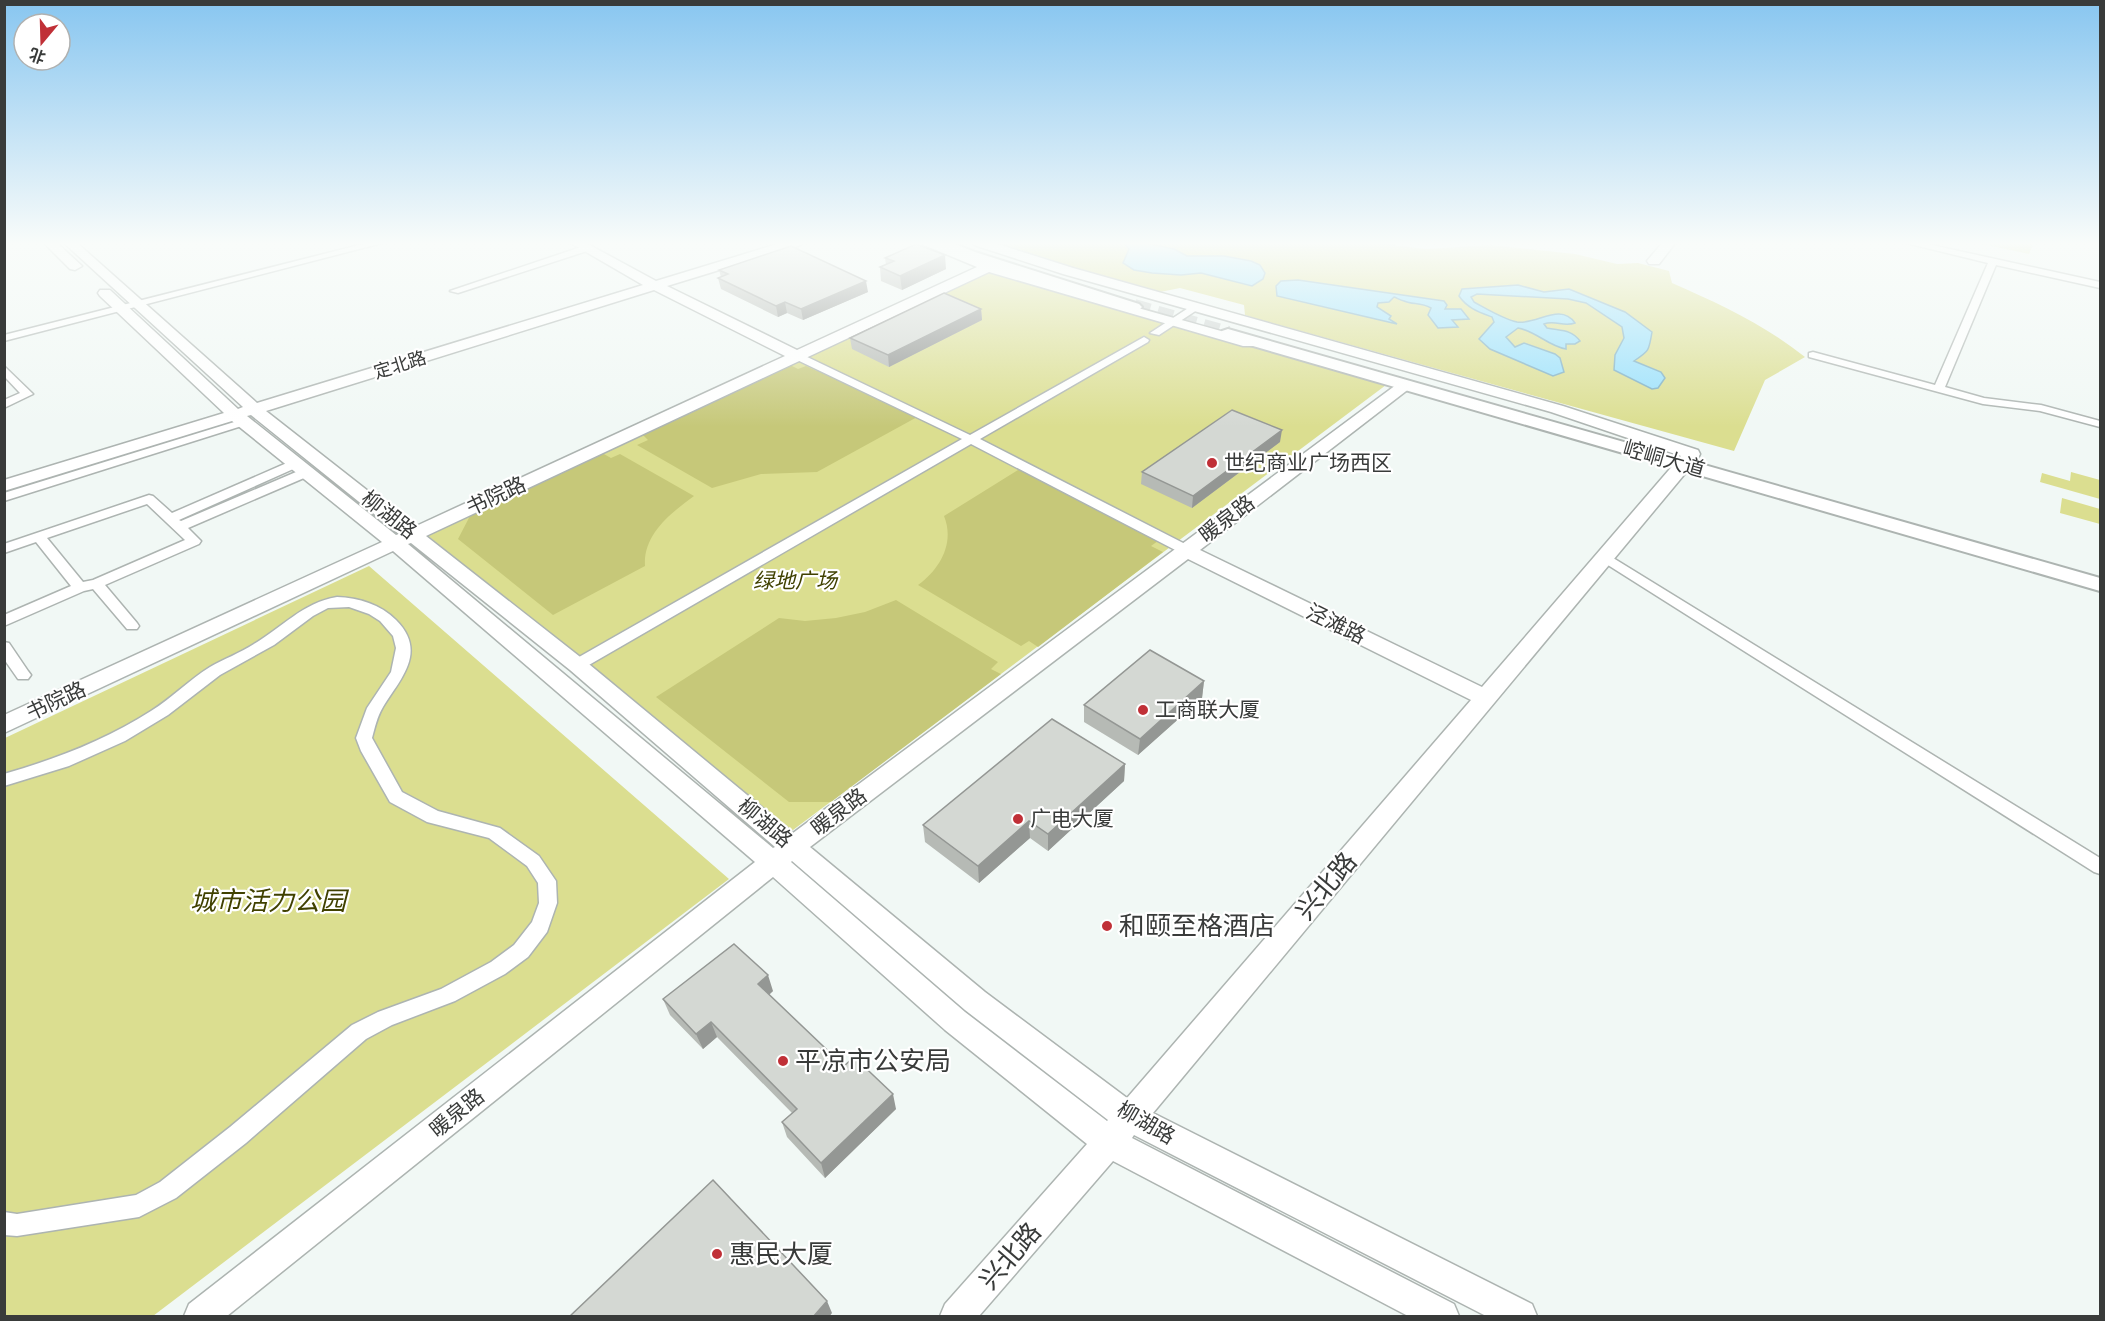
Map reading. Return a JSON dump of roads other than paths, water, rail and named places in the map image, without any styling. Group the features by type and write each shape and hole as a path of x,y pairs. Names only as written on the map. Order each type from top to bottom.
{"main road":[{"name":"崆峒大道","path":"1233,330 1687,459 2100,571"},
{"name":"崆峒大道","path":"1687,459 2100,585"}],"street":[{"path":"4,338 134,304"},
{"name":"定北路","path":"4,486 245,416 600,304"},
{"path":"691,304 970,439 1186,550"},
{"name":"书院路","path":"4,725 909,304"},
{"path":"1111,304 1626,454 1687,459"},
{"path":"1187,304 1557,409 1687,459"},
{"path":"1939,390 1975,304"},
{"name":"柳湖路","path":"129,305 301,468 405,538 955,1021 1109,1142 1442,1317"},
{"path":"578,665 1176,322 1196,306"},
{"path":"1813,354 1983,401 2041,408 2100,424"},
{"path":"4,369 27,394 4,405"},
{"name":"暖泉路","path":"201,1317 772,861 1402,388"},
{"path":"4,497 245,416"},
{"name":"柳湖路","path":"245,416 405,538 578,665 975,1001 1129,1117 1520,1317"},
{"name":"兴北路","path":"957,1317 1109,1142 1687,459"},
{"path":"175,523 301,468"},
{"path":"4,549 149,500 194,541 96,584 80,587 4,621"},
{"path":"40,538 80,587"},
{"name":"泾滩路","path":"1186,550 1486,698"},
{"path":"1605,557 2100,867"},
{"path":"96,584 132,626"},
{"path":"4,780 48,767 97,748 155,716 210,674 263,645 308,612 325,604 349,603 364,607 390,621 399,632 403,648 398,676 376,705 364,738 390,789 396,796 422,813 494,833 507,841 533,861 547,881 548,903 540,926 521,951 498,968 448,994 385,1018 359,1032 222,1148 168,1190 139,1206 17,1225 4,1224"},
{"path":"4,647 24,675"}],"water":[{"path":"1310,304 1378,304 1377,307 1391,316 1389,319 1397,324"},
{"path":"1418,304 1446,304 1445,309 1461,309 1469,319 1452,320 1458,327 1438,328 1428,315 1431,308"},
{"path":"1466,304 1477,304 1506,319 1517,322 1562,314 1575,323 1544,324 1547,328 1569,332 1580,341 1575,344 1566,344 1566,349 1518,328 1506,337 1515,347 1524,343 1560,358 1564,372 1553,376 1490,349 1479,339 1494,322 1492,317"},
{"path":"1587,304 1605,304 1625,312 1652,332 1648,350 1634,361 1661,372 1665,378 1658,388 1652,389 1614,370 1615,355 1624,338 1622,327"}],"tunnel":[{"path":"1134,307 1228,334"}],"place":[{"name":"世纪商业广场西区","path":"1212,463"},
{"name":"工商联大厦","path":"1143,710"},
{"name":"广电大厦","path":"1018,819"},
{"name":"和颐至格酒店","path":"1107,926"},
{"name":"平凉市公安局","path":"783,1061"},
{"name":"惠民大厦","path":"717,1254"}],"park label":[{"name":"绿地广场","path":"795,581"},
{"name":"城市活力公园","path":"268,901"}]}
